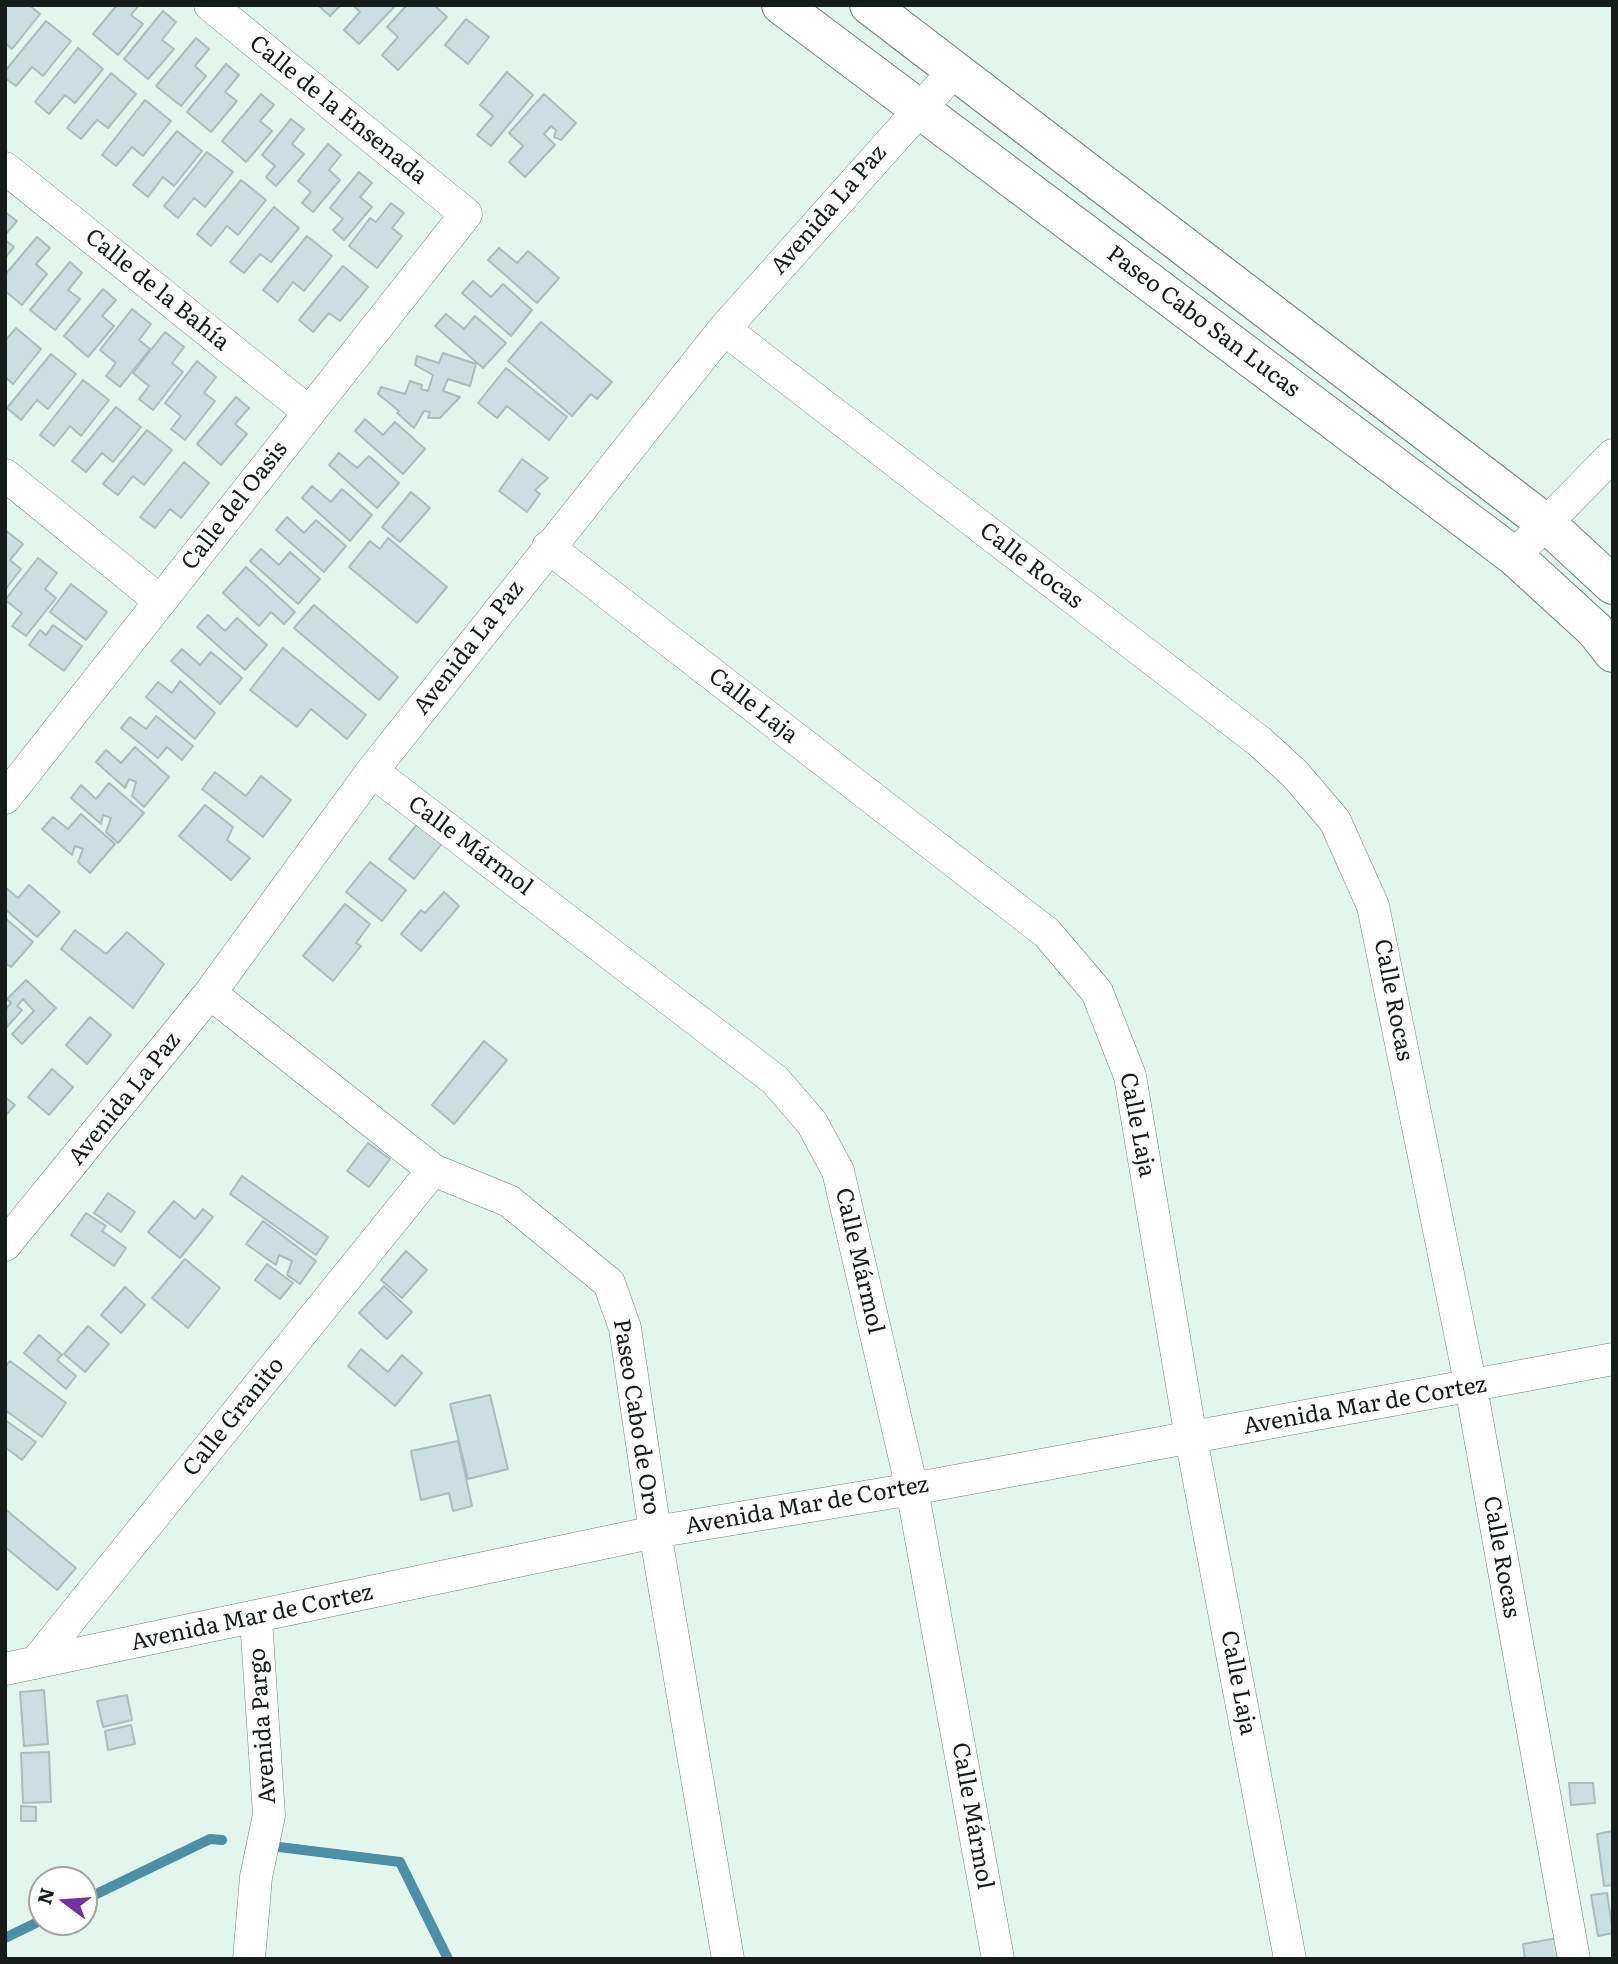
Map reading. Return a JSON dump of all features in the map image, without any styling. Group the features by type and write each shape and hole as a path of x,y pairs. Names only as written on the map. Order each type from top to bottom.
{"street":[{"name":"Calle de la Ensenada","path":"210,5 466,214"},
{"name":"Paseo Cabo San Lucas","path":"781,5 1514,556 1595,630 1613,653"},
{"path":"869,5 1548,525 1613,585"},
{"name":"Avenida La Paz","path":"5,1245 210,993 372,771 724,329 955,69"},
{"name":"Calle de la Bahía","path":"5,168 309,412"},
{"name":"Calle del Oasis","path":"5,797 466,214"},
{"name":"Calle Rocas","path":"724,329 1260,742 1295,774 1335,821 1373,906 1471,1387 1574,1959"},
{"path":"1514,556 1548,525 1613,455"},
{"path":"5,475 160,601"},
{"name":"Calle Laja","path":"548,547 1047,933 1097,992 1130,1076 1191,1438 1290,1959"},
{"name":"Calle Mármol","path":"372,771 775,1080 812,1123 838,1171 912,1489 998,1959"},
{"name":"Paseo Cabo de Oro","path":"210,993 433,1170 509,1201 610,1283 625,1328 655,1532 727,1959"},
{"name":"Calle Granito","path":"20,1666 433,1170"},
{"name":"Avenida Mar de Cortez","path":"20,1666 256,1619 655,1532 912,1489 1613,1359"},
{"name":"Avenida Pargo","path":"249,1959 256,1877 269,1815 256,1619"}],"building":[{"path":"6,5 29,5 40,14 12,49 5,43"},
{"path":"117,5 139,5 131,15 143,24 118,55 93,34"},
{"path":"318,5 341,5 330,16"},
{"path":"353,5 396,5 359,44 344,30 360,12"},
{"path":"407,5 434,5 447,17 398,70 382,55 398,37 387,27"},
{"path":"163,11 176,22 162,40 174,49 148,79 124,59"},
{"path":"466,19 489,37 468,64 445,45"},
{"path":"46,21 71,41 43,76 32,67 16,86 5,78 5,71"},
{"path":"196,38 209,49 195,66 206,76 181,106 156,86"},
{"path":"78,48 103,69 75,103 65,95 49,114 35,102"},
{"path":"226,64 239,75 225,92 237,101 211,132 187,112"},
{"path":"507,72 533,95 491,146 477,135 493,116 480,105"},
{"path":"111,73 136,94 108,128 97,120 81,139 67,128"},
{"path":"261,94 274,105 260,121 272,131 246,162 222,141"},
{"path":"544,94 576,123 561,140 554,137 556,130 551,126 544,134 555,145 525,177 509,162 523,146 509,133"},
{"path":"145,100 171,121 143,156 132,147 116,166 102,155"},
{"path":"291,119 304,129 292,144 304,154 276,186 266,177 275,166 262,155"},
{"path":"177,131 202,151 174,186 163,177 148,197 133,185"},
{"path":"328,144 341,155 329,170 340,180 313,212 302,203 311,192 298,181"},
{"path":"207,152 233,172 205,207 194,198 178,218 164,206"},
{"path":"359,172 372,183 360,197 372,207 344,240 333,230 343,219 330,208"},
{"path":"241,180 266,200 238,235 227,226 211,246 197,234"},
{"path":"391,203 404,213 392,228 402,236 377,268 349,246 370,218 376,222"},
{"path":"274,207 299,228 271,262 260,254 244,273 230,262"},
{"path":"5,212 17,221 5,235"},
{"path":"307,236 332,256 304,291 293,282 278,302 263,290"},
{"path":"37,237 50,248 36,264 47,274 22,305 5,291 5,275"},
{"path":"5,240 14,247 5,258"},
{"path":"499,248 517,263 528,251 559,278 537,303 488,260"},
{"path":"70,262 82,273 68,290 80,299 55,330 30,310"},
{"path":"343,266 368,287 340,321 329,313 313,332 299,320"},
{"path":"473,281 491,297 503,284 532,310 511,336 462,293"},
{"path":"103,289 116,300 102,316 114,326 88,357 64,336"},
{"path":"132,309 151,324 139,340 150,349 120,387 106,376 116,363 100,350"},
{"path":"446,314 464,329 475,316 506,343 483,368 435,326"},
{"path":"541,322 612,382 597,399 591,394 572,416 508,361"},
{"path":"16,328 41,349 13,384 5,377 5,341"},
{"path":"165,332 184,347 172,363 183,372 153,410 139,399 149,386 133,373"},
{"path":"443,353 476,364 470,386 448,379 443,391 460,397 440,418 428,418 430,412 424,411 414,428 378,394 381,387 405,394 410,381 422,385 421,389 428,391 433,375 415,365 417,356 439,363"},
{"path":"51,354 76,374 48,409 37,400 21,420 7,408"},
{"path":"197,361 216,377 204,393 215,401 185,440 171,429 181,416 165,403"},
{"path":"506,368 567,417 549,440 507,406 497,418 478,403"},
{"path":"83,380 109,400 81,436 70,426 54,446 40,435"},
{"path":"236,397 249,408 235,424 247,434 221,465 197,444"},
{"path":"116,407 141,427 113,462 102,453 86,472 72,461"},
{"path":"365,419 383,435 395,422 425,449 403,474 355,431"},
{"path":"147,430 172,450 144,485 133,476 118,495 103,484"},
{"path":"339,453 357,468 369,456 399,483 377,508 329,465"},
{"path":"522,459 548,478 535,490 540,494 527,512 499,491"},
{"path":"184,462 209,483 181,518 170,509 155,528 140,517"},
{"path":"312,486 331,502 342,489 372,515 350,541 302,498"},
{"path":"411,492 430,508 400,542 382,527"},
{"path":"287,517 304,533 316,520 346,546 324,572 276,530"},
{"path":"5,530 23,544 10,560 21,569 5,590"},
{"path":"388,538 447,587 417,623 349,567 370,541 380,549"},
{"path":"261,549 279,565 290,552 320,579 298,604 250,561"},
{"path":"38,558 57,573 45,589 56,598 26,636 12,626 22,613 5,600"},
{"path":"246,567 295,612 284,624 271,612 259,626 223,593"},
{"path":"71,584 107,612 86,640 50,612"},
{"path":"314,605 398,677 379,700 294,628"},
{"path":"208,615 225,631 237,618 267,645 245,670 197,627"},
{"path":"53,625 82,646 64,671 29,645 40,630 46,635"},
{"path":"283,648 366,715 347,739 311,709 297,727 250,690"},
{"path":"182,649 200,665 211,652 242,678 220,704 171,661"},
{"path":"180,681 215,713 195,739 146,697 158,682 172,693"},
{"path":"156,716 193,746 182,760 167,747 158,758 121,728 130,717 146,729"},
{"path":"135,747 169,777 144,807 132,796 136,782 129,779 125,788 96,762 106,750 121,763"},
{"path":"215,772 246,796 261,776 291,800 263,837 202,789"},
{"path":"109,783 144,813 118,843 106,832 111,818 103,815 101,824 71,798 81,785 96,799"},
{"path":"205,805 233,827 227,840 250,858 231,880 179,836"},
{"path":"81,814 115,844 90,873 78,862 83,849 75,846 72,855 42,829 53,817 68,829"},
{"path":"423,817 447,837 414,879 389,859"},
{"path":"370,862 406,890 382,921 346,892"},
{"path":"29,885 60,912 37,937 5,909 5,887 18,898"},
{"path":"444,892 459,906 421,951 401,934 421,910 425,913"},
{"path":"345,904 370,924 356,943 361,946 333,981 303,956"},
{"path":"5,918 33,942 11,967 5,963"},
{"path":"75,930 106,954 127,932 164,964 133,1008 61,949"},
{"path":"26,980 56,1008 22,1044 12,1034 34,1011 23,999 17,1006 22,1010 7,1027 5,1010 11,1003 7,999"},
{"path":"90,1017 111,1035 87,1064 66,1045"},
{"path":"484,1041 507,1060 454,1124 432,1105"},
{"path":"52,1069 73,1087 49,1115 28,1097"},
{"path":"5,1097 15,1105 5,1116"},
{"path":"368,1143 390,1159 369,1187 347,1171"},
{"path":"242,1176 328,1237 316,1255 230,1194"},
{"path":"108,1193 135,1212 121,1232 94,1213"},
{"path":"174,1201 195,1219 203,1209 213,1217 180,1258 148,1232"},
{"path":"86,1213 106,1226 102,1231 126,1248 114,1266 71,1235"},
{"path":"263,1221 316,1261 300,1284 287,1275 292,1261 279,1255 276,1265 246,1244"},
{"path":"406,1251 427,1270 402,1298 381,1280"},
{"path":"185,1259 220,1288 188,1328 152,1298"},
{"path":"267,1264 293,1283 280,1299 255,1280"},
{"path":"384,1286 412,1312 387,1339 359,1313"},
{"path":"125,1287 145,1305 121,1333 101,1315"},
{"path":"88,1326 109,1344 85,1372 64,1354"},
{"path":"39,1335 62,1355 57,1360 76,1376 66,1389 24,1353"},
{"path":"361,1349 388,1372 402,1355 422,1373 395,1406 348,1366"},
{"path":"10,1361 66,1403 42,1437 5,1410 5,1367"},
{"path":"490,1395 508,1469 468,1479 450,1404"},
{"path":"5,1420 36,1442 22,1460 5,1447"},
{"path":"458,1441 472,1506 453,1511 449,1493 421,1500 411,1451"},
{"path":"5,1509 76,1568 57,1590 5,1547"},
{"path":"44,1690 48,1744 24,1746 20,1692"},
{"path":"127,1695 132,1720 103,1727 97,1701"},
{"path":"131,1725 135,1744 108,1750 105,1731"},
{"path":"49,1752 51,1802 23,1803 21,1753"},
{"path":"1569,1783 1593,1783 1595,1803 1571,1805"},
{"path":"21,1806 36,1807 36,1821 21,1821"},
{"path":"1613,1831 1613,1885 1604,1886 1597,1834"},
{"path":"1607,1893 1613,1933 1598,1936 1591,1895"},
{"path":"1558,1938 1561,1959 1525,1959 1523,1944"}],"waterway":[{"path":"98,1893 210,1839 222,1840"},
{"path":"279,1847 400,1862 448,1959"},
{"path":"5,1938 28,1927"}]}
